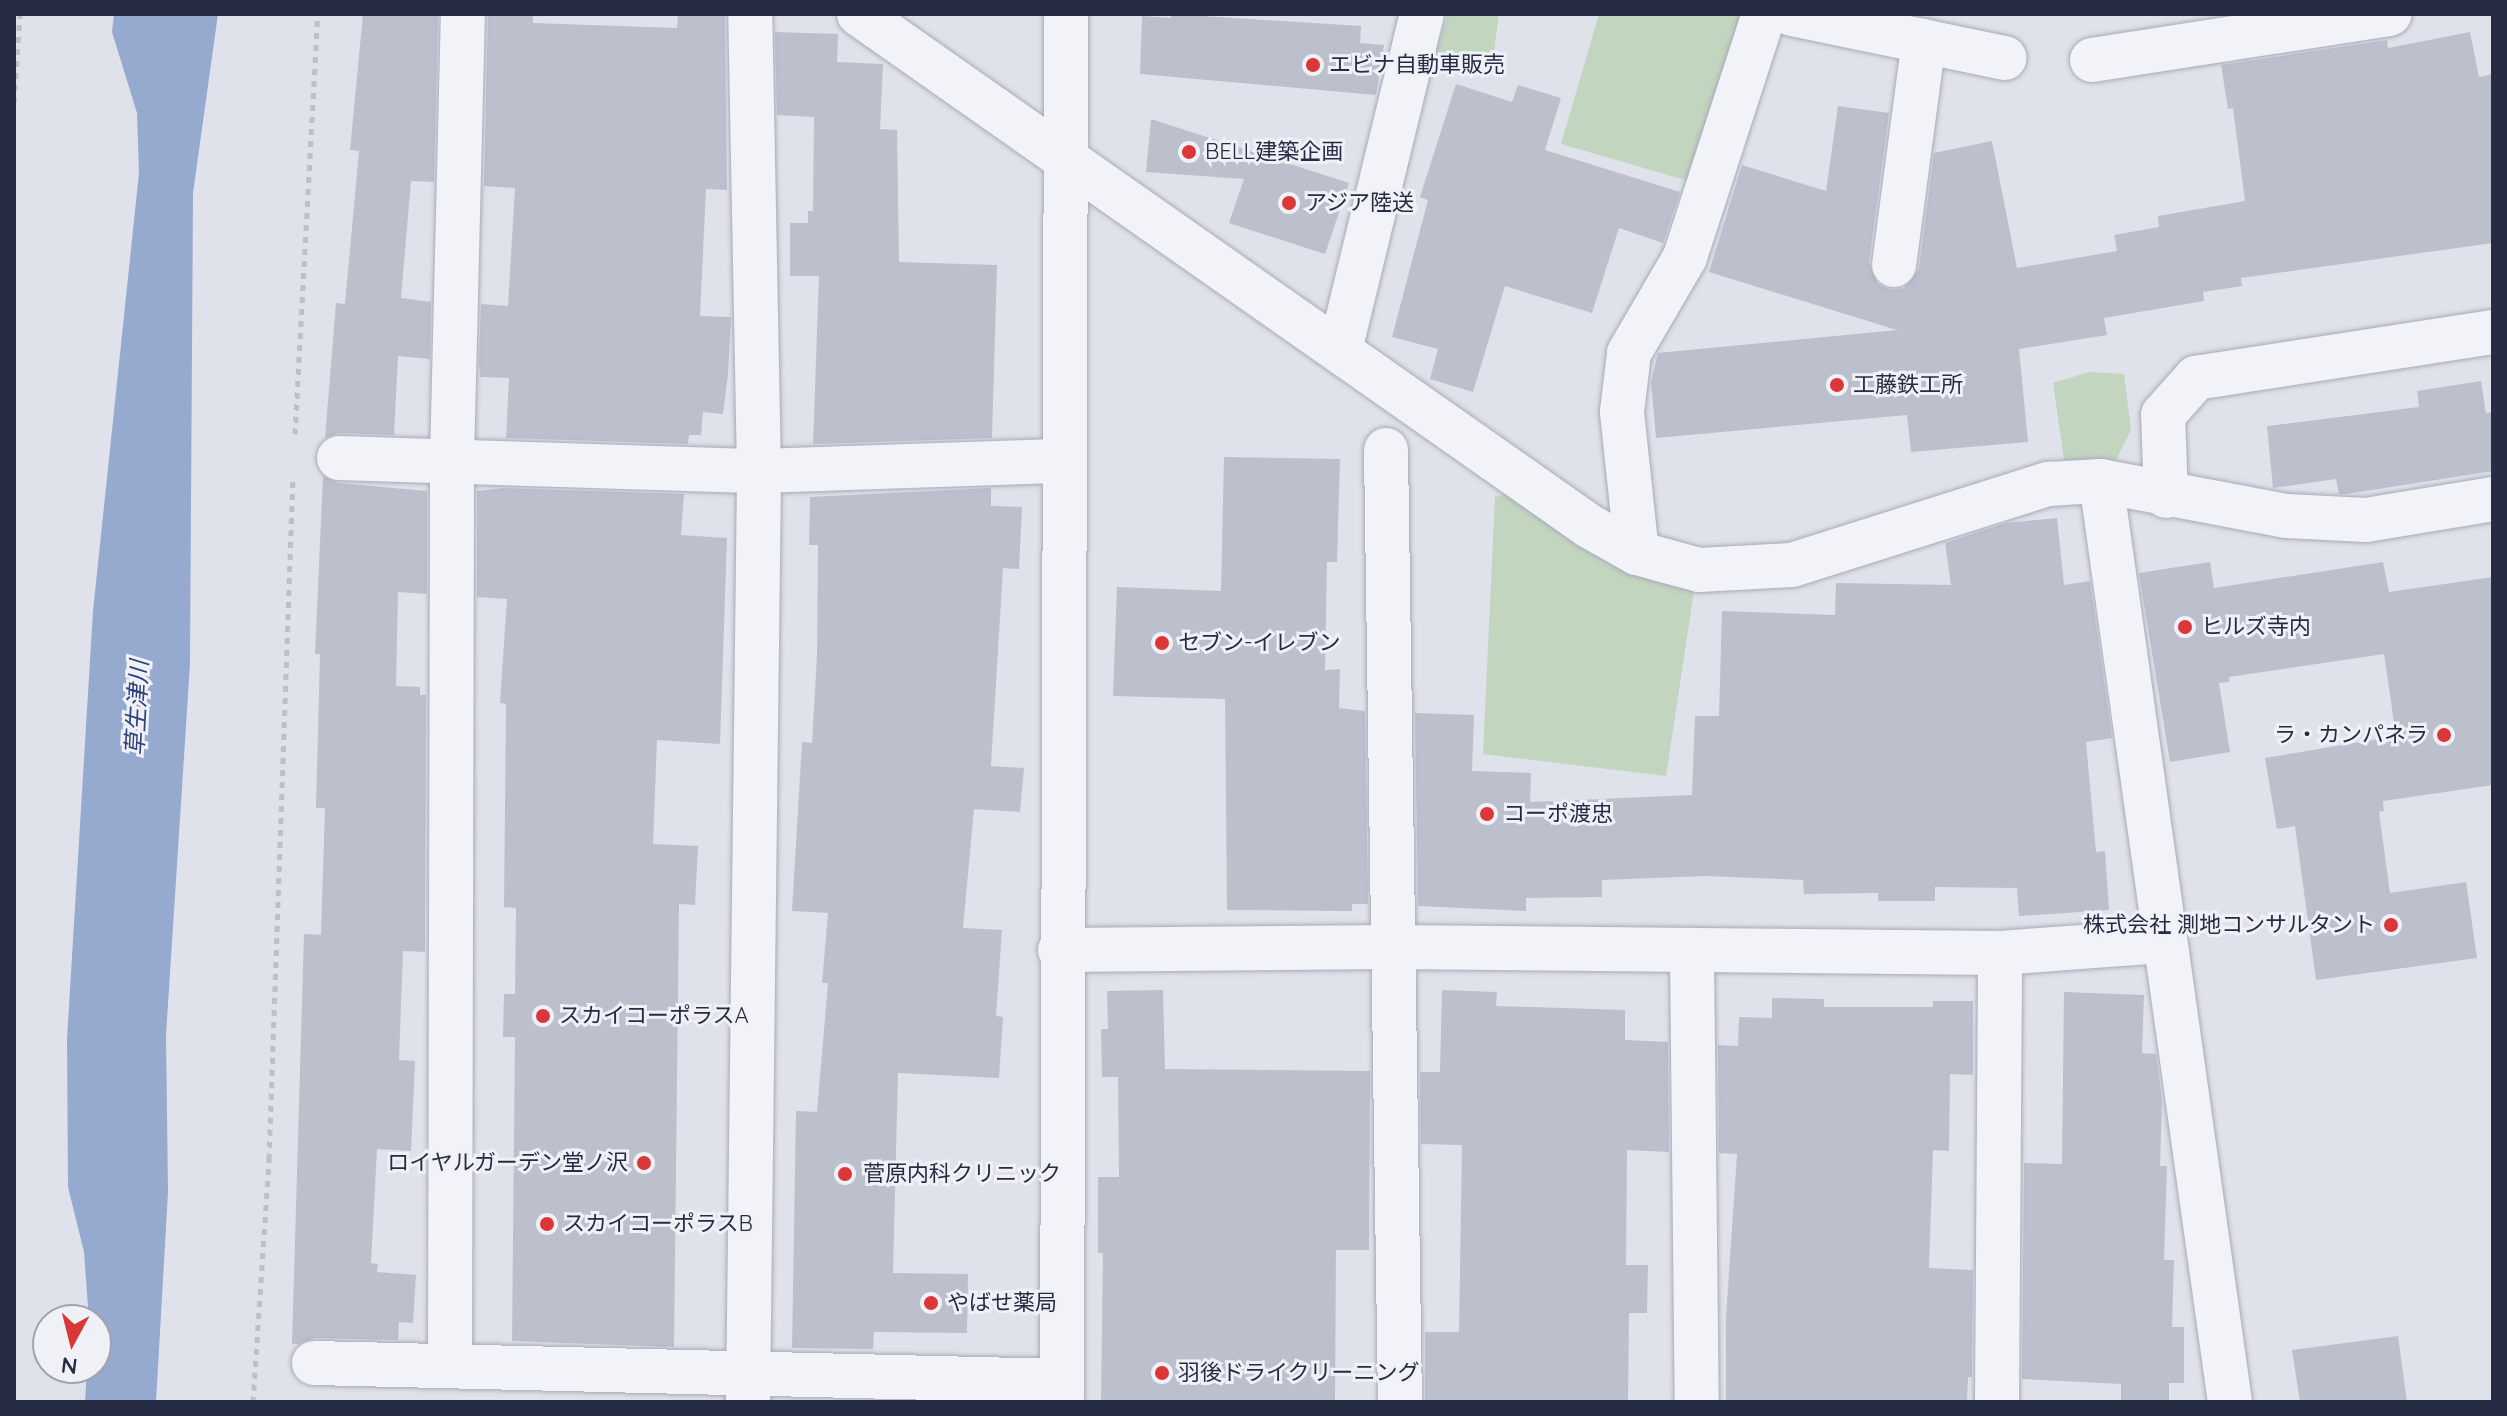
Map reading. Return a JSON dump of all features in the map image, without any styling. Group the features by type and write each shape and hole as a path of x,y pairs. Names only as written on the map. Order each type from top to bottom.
{"street":[{"path":"450,1364 452,460 463,14"},
{"path":"748,1389 759,471 750,14"},
{"path":"859,14 1589,526 1637,553 1699,570 1792,565 2007,494 2048,484 2101,481 2166,496 2287,516 2366,520 2493,499"},
{"path":"314,1363 450,1364 748,1389 1062,1392 1060,950 1066,14"},
{"path":"1340,350 1422,14"},
{"path":"1637,553 1622,412 1629,353 1685,257 1764,14"},
{"path":"1792,14 2005,58"},
{"path":"2092,60 2288,21 2389,14"},
{"path":"1894,265 1924,41"},
{"path":"2166,496 2163,415 2196,378 2493,332"},
{"path":"1386,450 1400,1402"},
{"path":"339,458 759,471 1065,461"},
{"path":"2101,481 2163,941 2230,1402"},
{"path":"1060,950 1391,947 1692,953 2000,953 2163,941"},
{"path":"1692,953 1697,1402"},
{"path":"1997,1402 2000,953"}],"path":[{"path":"14,102 20,14"},
{"path":"294,451 318,14"},
{"path":"253,1402 269,1159 293,467"}],"green space":[{"path":"1448,14 1499,14 1491,75 1430,71"},
{"path":"1599,14 1749,15 1692,182 1561,144"},
{"path":"2089,372 2124,374 2131,430 2116,460 2064,460 2053,383"},
{"path":"1515,491 1617,563 1656,582 1694,591 1666,776 1483,754 1495,497"}],"water":[{"name":"草生津川","path":"114,14 218,14 193,193 190,664 166,1035 168,1192 156,1402 85,1402 86,1384 112,1384 112,1304 88,1304 84,1252 68,1187 67,1039 93,611 139,173 137,113 112,32"}],"building":[{"path":"363,14 438,14 434,182 411,181 401,298 431,302 430,359 398,356 394,435 340,433 325,438 336,303 345,304 359,151 350,150"},
{"path":"488,14 533,14 533,23 677,28 678,14 725,14 727,190 706,189 700,316 731,317 728,375 723,414 703,412 701,435 689,435 688,444 506,438 509,378 480,377 479,362 481,304 508,306 515,188 484,186"},
{"path":"1171,14 1361,26 1360,43 1384,45 1376,95 1140,74 1142,16 1171,18"},
{"path":"775,32 838,34 837,62 883,64 880,129 897,130 899,262 997,265 992,438 813,444 819,276 790,276 790,223 808,223 808,211 813,211 814,117 777,115"},
{"path":"2470,32 2479,77 2493,74 2493,243 2241,278 2242,286 2203,292 2204,301 2104,318 2107,335 2019,349 2028,442 1911,452 1907,415 1656,438 1651,382 1658,353 1897,330 1709,272 1742,165 1826,191 1838,106 1889,113 1869,262 1878,284 1891,290 1904,288 1919,269 1934,153 1992,141 2017,268 2117,251 2114,235 2159,227 2158,216 2245,201 2233,108 2228,109 2221,65 2387,40 2388,48"},
{"path":"1456,84 1512,102 1518,85 1561,98 1545,150 1680,192 1663,243 1619,228 1592,313 1505,286 1473,392 1430,379 1438,349 1392,337 1428,200 1420,197"},
{"name":"アジア陸送","path":"1151,119 1349,183 1325,254 1229,223 1244,179 1146,172"},
{"path":"2481,381 2486,413 2493,412 2493,471 2346,494 2339,494 2336,479 2273,488 2267,426 2419,407 2417,391"},
{"path":"1224,457 1340,459 1337,562 1327,562 1325,670 1340,669 1339,708 1365,711 1368,904 1352,904 1352,911 1227,910 1225,699 1113,696 1117,587 1221,591"},
{"path":"323,476 338,483 427,491 427,594 398,592 396,686 420,687 420,695 426,695 425,952 403,951 399,1060 415,1061 411,1151 377,1149 371,1263 378,1264 377,1272 416,1275 413,1323 399,1322 398,1340 315,1338 292,1344 304,934 321,935 325,808 316,808 320,654 315,654"},
{"path":"504,488 684,494 681,535 727,538 720,744 657,740 653,844 698,846 695,905 679,904 674,1347 512,1341 515,1037 503,1037 504,994 515,994 516,908 504,907 506,704 500,703 507,599 477,597 477,491"},
{"path":"991,488 991,506 1022,507 1019,569 1003,568 991,766 1024,768 1020,812 974,809 963,928 1002,930 996,1016 1003,1017 999,1078 898,1073 893,1273 968,1274 967,1333 874,1332 873,1349 792,1348 796,1111 817,1112 828,983 822,983 828,913 792,911 802,742 812,743 817,655 818,545 809,545 810,497"},
{"path":"2057,518 2064,585 2090,581 2112,738 2086,742 2096,852 2105,851 2109,910 2019,916 2017,888 1935,887 1935,901 1878,901 1878,893 1804,894 1803,880 1705,876 1602,880 1602,897 1526,898 1526,911 1418,906 1415,713 1474,715 1472,771 1531,773 1530,802 1692,795 1695,716 1719,716 1722,611 1835,615 1836,583 1951,585 1945,543 2006,523"},
{"path":"2210,562 2214,588 2383,562 2389,592 2493,577 2493,785 2383,801 2384,811 2379,812 2390,893 2466,882 2477,958 2316,980 2295,826 2277,829 2265,758 2396,736 2384,654 2229,677 2229,682 2219,683 2230,752 2170,762 2139,573"},
{"path":"1163,990 1165,1069 1370,1071 1369,1250 1336,1250 1335,1402 1101,1402 1103,1253 1098,1253 1098,1177 1119,1177 1118,1077 1102,1077 1101,1029 1108,1029 1107,991"},
{"path":"1442,990 1497,992 1496,1006 1625,1010 1625,1040 1668,1042 1669,1152 1627,1150 1626,1265 1648,1265 1647,1313 1629,1313 1628,1402 1425,1402 1425,1332 1459,1332 1462,1145 1421,1144 1420,1072 1440,1072"},
{"path":"2064,992 2144,995 2142,1053 2156,1054 2162,1100 2160,1166 2167,1166 2164,1260 2174,1260 2172,1327 2184,1327 2184,1383 2169,1383 2169,1402 2121,1402 2121,1384 2022,1379 2024,1163 2062,1164"},
{"path":"1772,998 1824,999 1824,1007 1933,1007 1933,1001 1973,1001 1973,1075 1950,1074 1949,1151 1933,1150 1929,1268 1973,1270 1972,1377 1968,1377 1967,1402 1726,1402 1726,1317 1737,1154 1719,1153 1718,1045 1738,1046 1739,1017 1772,1018"},
{"path":"2398,1336 2407,1402 2300,1402 2292,1350"}],"place":[{"name":"エビナ自動車販売","path":"1313,65"},
{"name":"BELL建築企画","path":"1189,152"},
{"name":"アジア陸送","path":"1289,203"},
{"name":"工藤鉄工所","path":"1837,385"},
{"name":"ヒルズ寺内","path":"2185,627"},
{"name":"セブン-イレブン","path":"1162,643"},
{"name":"ラ・カンパネラ","path":"2444,735"},
{"name":"コーポ渡忠","path":"1487,814"},
{"name":"株式会社 測地コンサルタント","path":"2391,925"},
{"name":"スカイコーポラスA","path":"543,1016"},
{"name":"ロイヤルガーデン堂ノ沢","path":"644,1163"},
{"name":"菅原内科クリニック","path":"845,1174"},
{"name":"スカイコーポラスB","path":"547,1224"},
{"name":"やばせ薬局","path":"931,1303"},
{"name":"羽後ドライクリーニング","path":"1162,1373"}]}
